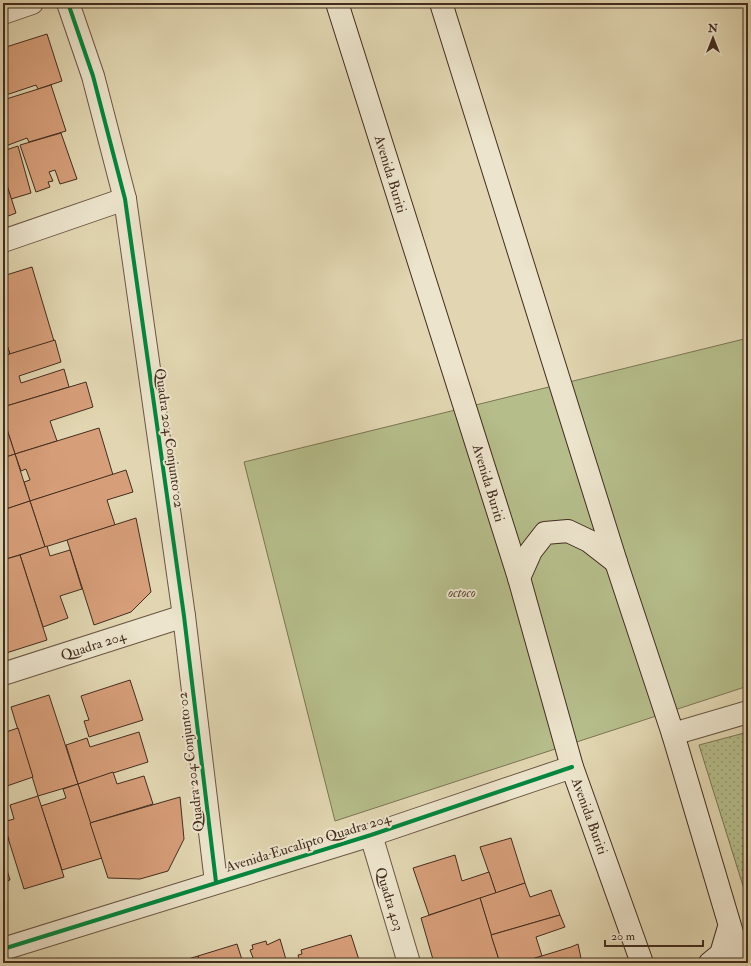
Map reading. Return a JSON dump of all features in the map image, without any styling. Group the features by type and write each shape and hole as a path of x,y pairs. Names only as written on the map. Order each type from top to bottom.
{"main road":[{"path":"3,12 32,3"},
{"name":"Quadra 204 Conjunto 02","path":"68,3 93,76 125,199 184,616 216,882"},
{"name":"Avenida Buriti","path":"337,3 518,578 572,767 645,959"},
{"path":"441,3 616,562 673,734 740,963"},
{"path":"3,241 125,199"},
{"path":"518,578 530,551 545,533 568,531 589,541 616,562"},
{"name":"Quadra 204","path":"3,674 184,616"},
{"path":"673,734 748,712"},
{"name":"Avenida Eucalipto Quadra 204","path":"3,949 370,835 572,767"},
{"name":"Quadra 403","path":"370,835 409,963"},
{"path":"710,963 721,954 729,927"}],"green space":[{"name":"octoco","path":"748,338 748,686 335,821 244,462"},
{"path":"748,732 748,902 699,745"}],"building":[{"path":"47,34 62,81 38,89 36,85 3,96 3,48"},
{"path":"51,85 66,131 29,142 27,138 3,147 3,100"},
{"path":"61,133 77,179 60,184 55,170 49,172 53,181 48,182 50,187 36,192 20,145"},
{"path":"18,146 31,193 11,199 3,173 3,151"},
{"path":"3,173 16,213 3,218"},
{"path":"32,267 54,341 10,354 3,333 3,276"},
{"path":"3,333 10,354 3,356"},
{"path":"55,340 61,362 19,376 21,383 64,369 69,387 3,407 3,356"},
{"path":"86,382 93,407 50,421 57,441 15,454 3,417 3,407"},
{"path":"3,417 15,454 3,458"},
{"path":"99,428 113,475 30,501 24,482 30,480 26,469 21,471 15,454"},
{"path":"15,454 30,501 3,510 3,458"},
{"path":"126,470 133,492 107,500 115,525 45,547 30,501"},
{"path":"30,501 45,547 3,560 3,510"},
{"path":"136,518 151,592 131,612 94,625 67,540"},
{"path":"47,546 50,556 70,550 82,589 60,596 68,618 43,627 20,555"},
{"path":"20,555 47,640 3,654 3,560"},
{"path":"130,680 143,720 89,737 84,721 89,720 81,696"},
{"path":"49,695 78,784 38,796 11,707"},
{"path":"18,728 33,777 4,787 3,733"},
{"path":"139,732 148,762 78,784 66,745 87,738 90,747"},
{"path":"113,772 117,784 144,776 153,804 90,823 78,784"},
{"path":"78,784 102,858 62,870 41,806 66,798 63,789"},
{"path":"38,796 64,877 24,889 3,822 14,819 10,805"},
{"path":"180,797 184,839 168,871 140,879 108,878 90,823"},
{"path":"3,821 9,840 4,841 5,847 3,847"},
{"path":"511,838 525,883 496,893 480,847"},
{"path":"455,855 462,881 489,872 496,893 429,915 413,868"},
{"path":"3,857 10,880 3,882"},
{"path":"525,883 530,897 551,890 560,915 491,935 480,898"},
{"path":"480,898 500,963 434,963 421,918"},
{"path":"560,915 565,927 536,937 542,956 519,963 500,963 491,935"},
{"path":"351,935 360,963 300,963 298,955 302,954 301,950"},
{"path":"280,939 287,963 255,963 250,950 253,949 252,945 266,941 267,945"},
{"path":"237,944 243,963 200,963 198,956"},
{"path":"578,944 582,963 519,963 571,947"},
{"path":"198,956 200,963 175,963"}],"cycle path":[{"path":"68,3 93,76 125,199 184,616 216,882"},
{"path":"3,949 371,835 572,767"}]}
